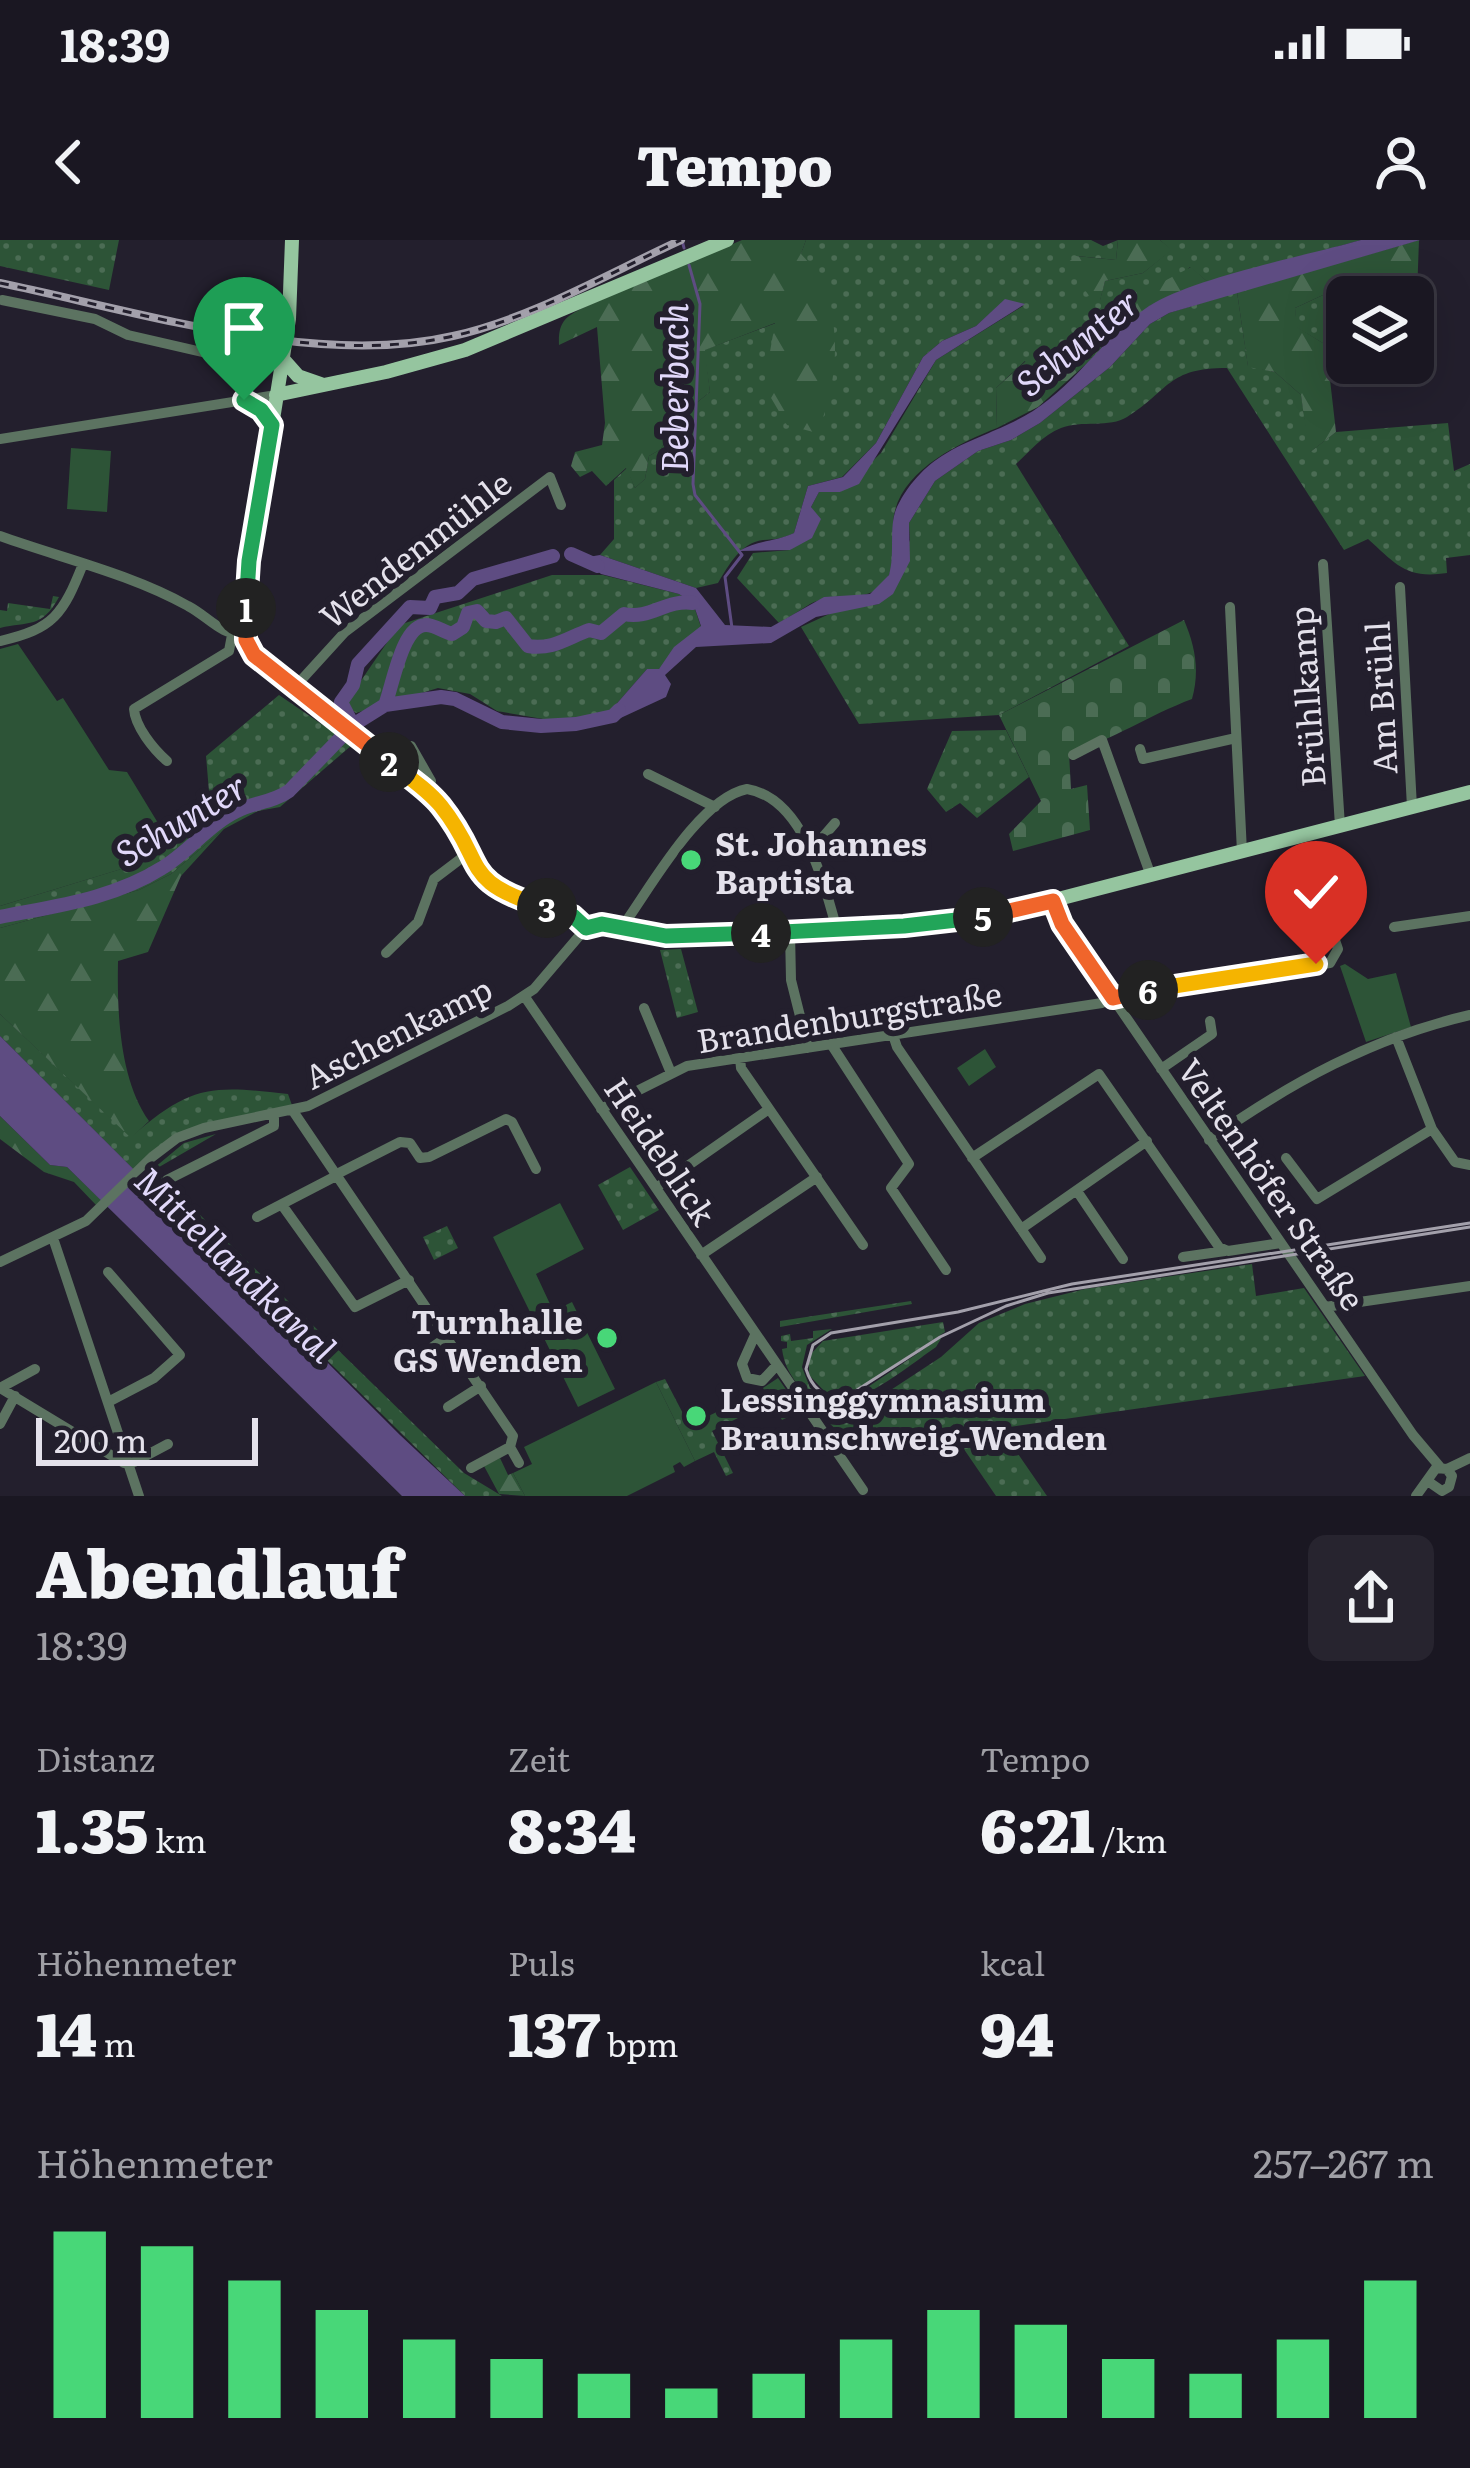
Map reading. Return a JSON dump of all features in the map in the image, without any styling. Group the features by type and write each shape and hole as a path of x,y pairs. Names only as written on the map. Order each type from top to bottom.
{"main road":[{"path":"292,240 282,360 238,634 254,655 427,792 444,811 480,874 498,891 573,916 586,928 602,924 666,936 940,923 1053,901 1470,792"},
{"path":"277,394 415,365 479,345 727,240"},
{"path":"282,360 303,379 326,385"}],"street":[{"path":"2,300 95,319 128,334 202,352 282,360"},
{"path":"0,440 277,394"},
{"path":"244,400 261,410 272,425"},
{"name":"Wendenmühle","path":"294,688 345,632 550,477 561,505"},
{"path":"0,536 180,601 238,634 229,651 134,709 167,761"},
{"path":"0,641 36,631 62,611 82,564"},
{"name":"Brühlkamp","path":"1324,564 1340,826"},
{"name":"Am Brühl","path":"1400,586 1412,807"},
{"path":"1230,607 1242,852"},
{"path":"1140,749 1143,759 1236,738"},
{"path":"1073,755 1102,740 1151,876"},
{"path":"411,746 430,781 427,792"},
{"path":"648,774 715,807"},
{"path":"627,920 680,845 715,807 742,790 763,793 781,808 810,852 837,930"},
{"path":"810,852 835,823"},
{"path":"386,953 418,922 434,879 467,854"},
{"name":"Veltenhöfer Straße","path":"1053,901 1062,924 1412,1435 1438,1484 1458,1496"},
{"name":"Brandenburgstraße","path":"601,1109 687,1066 1330,963 1338,949 1325,913"},
{"path":"1394,927 1470,916"},
{"name":"Aschenkamp","path":"0,1262 99,1210 143,1166 186,1134 293,1112 322,1101 525,997 586,928"},
{"path":"790,932 791,980 808,1048"},
{"name":"Heideblick","path":"525,997 863,1490"},
{"path":"644,1008 671,1073"},
{"path":"1210,1139 1310,1075 1396,1037 1470,1015"},
{"path":"1161,1069 1212,1034 1210,1021"},
{"path":"892,1035 1041,1258"},
{"path":"1396,1037 1432,1129 1455,1162 1470,1165"},
{"path":"831,1044 909,1164 891,1188 946,1270"},
{"path":"740,1058 741,1068 863,1245"},
{"path":"972,1158 1095,1074 1102,1076 1225,1252"},
{"path":"656,1188 770,1109"},
{"path":"293,1112 481,1386 513,1436 510,1447 519,1463"},
{"name":"Aschenkamp","path":"167,1180 274,1126 274,1116"},
{"path":"257,1217 400,1142 410,1143 420,1158 429,1157 509,1120 536,1169"},
{"path":"1286,1158 1317,1199 1432,1129"},
{"path":"1022,1229 1148,1141"},
{"path":"701,1255 817,1177"},
{"path":"1077,1191 1123,1259"},
{"path":"282,1204 356,1307 409,1280"},
{"path":"53,1238 139,1496"},
{"path":"1183,1257 1281,1243"},
{"path":"108,1271 193,1364"},
{"path":"1325,1307 1470,1286"},
{"name":"Heideblick","path":"755,1335 742,1364 747,1378 762,1381 776,1366"},
{"path":"402,1368 447,1337"},
{"path":"110,1401 154,1378 181,1355"},
{"path":"0,1388 35,1369"},
{"path":"448,1407 481,1386"},
{"path":"0,1388 129,1464"},
{"path":"0,1424 15,1396"},
{"path":"103,1446 123,1439"},
{"path":"129,1464 168,1444"},
{"path":"471,1468 510,1447"},
{"path":"1438,1484 1470,1459"}],"green space":[{"path":"0,240 119,240 109,290 0,266"},
{"path":"742,240 806,240 801,254 826,294 835,340 831,388 817,433 787,425 764,386 775,323 705,350 710,392 675,420 661,449 649,456 645,479 635,488 626,468 606,486 592,471 580,477 571,466 575,452 602,445 605,423 597,327 559,345 565,320 587,306"},
{"path":"806,240 1091,240 1103,246 1118,240 1116,260 1077,256 1100,300 1105,281 1143,273 1171,250 1160,240 1361,240 1209,283 1190,267 1109,338 1094,357 1068,363 1064,376 1053,386 1040,384 1025,361 996,388 997,428 934,460 899,499 893,561 881,586 865,595 818,601 779,623 737,578 753,553 790,550 814,514 811,507 819,492 840,492 881,453 936,360 1023,306 1005,300 976,326 942,341 923,357 876,443 842,477 808,486 794,533 748,545 718,583 696,588 600,555 614,539 614,480 627,468 635,488 645,479 649,456 661,449 675,420 710,392 704,350 776,323"},
{"path":"1118,240 1160,240 1172,250 1143,273 1105,281 1100,301 1090,297 1066,264 1076,256 1116,260"},
{"path":"1419,240 1418,276 1326,276 1326,294 1295,308 1297,327 1326,345 1326,384 1330,384 1336,432 1309,453 1301,395 1275,372 1248,367 1237,292"},
{"path":"1191,267 1209,283 1151,305 1109,338 1136,296"},
{"path":"1237,292 1248,366 1275,372 1301,395 1310,452 1336,432 1448,423 1454,471 1470,464 1470,555 1446,558 1447,573 1421,574 1395,563 1368,539 1344,550 1227,368 1192,372 1120,420 1054,431 1016,464 1129,646 999,715 859,724 801,627 838,610 879,604 910,540 909,523 935,481 978,451 1040,423 1110,367 1150,324 1169,313"},
{"path":"1326,294 1326,345 1296,327 1295,308"},
{"path":"1094,357 1038,407 997,428 996,388 1026,361 1040,384 1053,386 1063,377 1060,366"},
{"path":"71,448 111,451 107,512 67,509"},
{"path":"552,575 603,575 679,594 693,603 701,627 659,669 647,669 605,717 612,722 497,711 470,694 438,688 356,713 345,704 399,625"},
{"path":"53,596 59,597 47,614 40,619 0,628 0,610 7,611 8,603 50,609"},
{"path":"1184,620 1195,658 1192,699 1069,753 1071,789 1087,785 1090,830 1013,851 1009,834 1041,801 999,715"},
{"path":"18,644 57,701 63,698 109,770 127,772 158,823 130,840 138,864 0,906 0,649"},
{"path":"279,695 352,745 280,807 258,811 224,829 171,874 139,890 0,928 0,906 144,862 211,815 206,756"},
{"path":"1006,730 1029,777 977,818 960,803 946,812 927,789 952,731"},
{"path":"224,829 181,876 148,952 118,961 119,1022 126,1065 149,1121 131,1138 0,1014 0,928 139,890 171,874"},
{"path":"681,949 698,1012 677,1018 660,950"},
{"path":"1345,964 1368,979 1396,973 1411,1027 1366,1042 1340,966"},
{"path":"0,1014 131,1137 170,1107 203,1093 288,1094 293,1108 209,1123 134,1170 0,1036"},
{"path":"985,1049 996,1067 969,1086 957,1068"},
{"path":"0,1116 50,1165 67,1167 102,1201 97,1206 74,1182 44,1172 0,1139"},
{"path":"216,1134 154,1170 464,1473 502,1496 465,1496 142,1178 184,1143"},
{"path":"630,1167 659,1210 623,1230 598,1185"},
{"path":"560,1203 584,1249 536,1274 550,1304 531,1314 493,1237"},
{"path":"447,1226 458,1248 434,1260 423,1237"},
{"path":"1252,1264 1256,1296 1304,1288 1365,1376 856,1449 821,1415 871,1403 941,1357 979,1323 1025,1304 1085,1289"},
{"path":"572,1302 615,1389 578,1407 535,1320"},
{"path":"912,1304 780,1327 780,1321"},
{"path":"943,1322 945,1332 850,1394 827,1394 809,1375 809,1356 823,1341"},
{"path":"832,1329 807,1345 802,1367 810,1388 831,1400 856,1395 942,1337 936,1347 874,1390 837,1405 821,1406 808,1400 791,1375 782,1349 787,1342 781,1336 790,1334 791,1341 813,1338 813,1331"},
{"path":"778,1378 801,1411 782,1420 763,1388"},
{"path":"665,1379 689,1425 734,1404 740,1417 712,1431 733,1473 726,1476 714,1452 695,1461 656,1382"},
{"path":"656,1382 695,1461 684,1467 680,1462 673,1466 675,1472 627,1496 525,1496 513,1473 532,1464 524,1447"},
{"path":"1003,1432 1047,1496 996,1496 957,1439"},
{"path":"500,1458 525,1496 499,1494 484,1466"}],"shaded area":[{"path":"1361,240 1420,240 1169,313 1150,324 1110,367 1040,423 978,451 935,481 909,523 910,561 893,594 879,604 816,617 771,643 696,647 665,675 671,684 666,697 612,722 605,717 647,669 659,669 674,647 701,626 693,603 679,594 601,574 582,558 600,555 696,588 725,625 771,627 824,597 870,594 889,575 895,511 927,467 959,446 1033,411 1149,306 1222,277"},
{"path":"1005,299 1025,304 936,360 859,484 840,492 819,492 811,507 821,519 812,538 790,550 739,551 794,533 808,486 843,477 876,443 923,357 942,341 976,326"},
{"path":"0,1036 465,1496 402,1496 67,1167 50,1165 0,1116"}],"waterway":[{"name":"Beberbach","path":"682,240 684,248"},
{"name":"Beberbach","path":"689,265 700,304 693,484 695,495 742,555 725,577 732,628"},
{"path":"571,554 598,566"},
{"path":"353,725 341,702 353,685 358,664 410,607 430,608 435,597 458,593 473,579 553,556"},
{"path":"385,705 405,645 426,625 452,634 463,627 468,613 477,611 486,621 506,618 528,646 545,646 589,630 601,633 624,614 693,603"},
{"name":"Schunter","path":"0,917 83,900 143,879 227,817 289,791 353,725 385,705 441,697 502,722 541,726 576,724 613,716 619,710"}],"tram line":[{"path":"1470,1223 1072,1284 958,1312 831,1333 813,1345 806,1369 820,1391 846,1397 940,1337 1006,1306 1048,1293 1470,1227"}],"railway":[{"path":"0,283 167,321 285,341 400,344 453,336 512,318 681,240"}],"place":[{"name":"St. Johannes Baptista","path":"691,860"},
{"name":"Turnhalle GS Wenden","path":"607,1338"},
{"name":"Lessinggymnasium Braunschweig-Wenden","path":"696,1416"}],"route":[{"path":"244,400 261,410 272,425 248,571 245,634 250,651 433,798 475,867 504,894 567,914 586,928 602,924 684,936 940,923 1053,901 1062,924 1113,998 1316,964"}],"water label":[{"name":"Mittellandkanal","path":"237,1263"}]}
